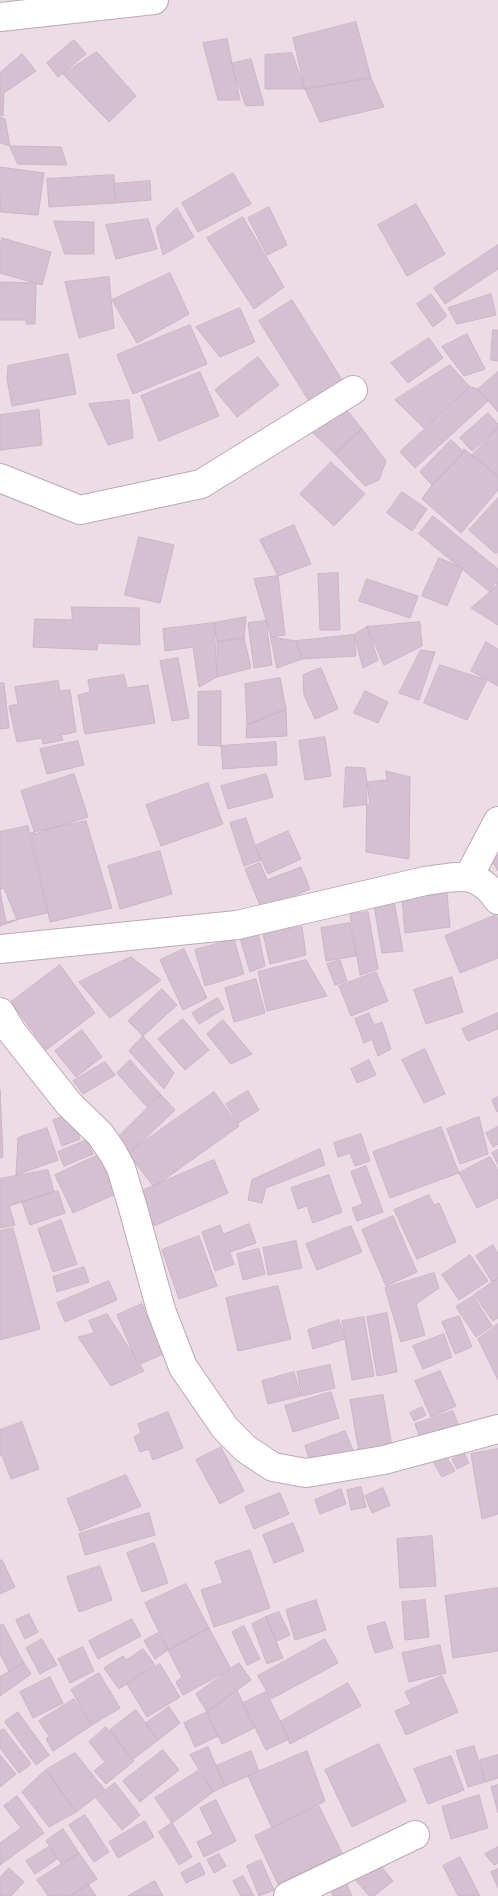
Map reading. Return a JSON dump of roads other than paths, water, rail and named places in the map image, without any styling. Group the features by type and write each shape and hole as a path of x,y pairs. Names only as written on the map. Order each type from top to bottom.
{"street":[{"path":"0,17 154,0"},
{"path":"0,478 80,510 201,484 352,390"},
{"path":"469,876 498,821"},
{"path":"0,949 237,925 425,881 469,876 482,882 498,900"},
{"path":"2,1019 69,1104 100,1134 113,1153 121,1168 161,1310 183,1366 225,1428 246,1449 273,1467 306,1472 384,1460 498,1429"},
{"path":"288,1896 415,1835"}]}
